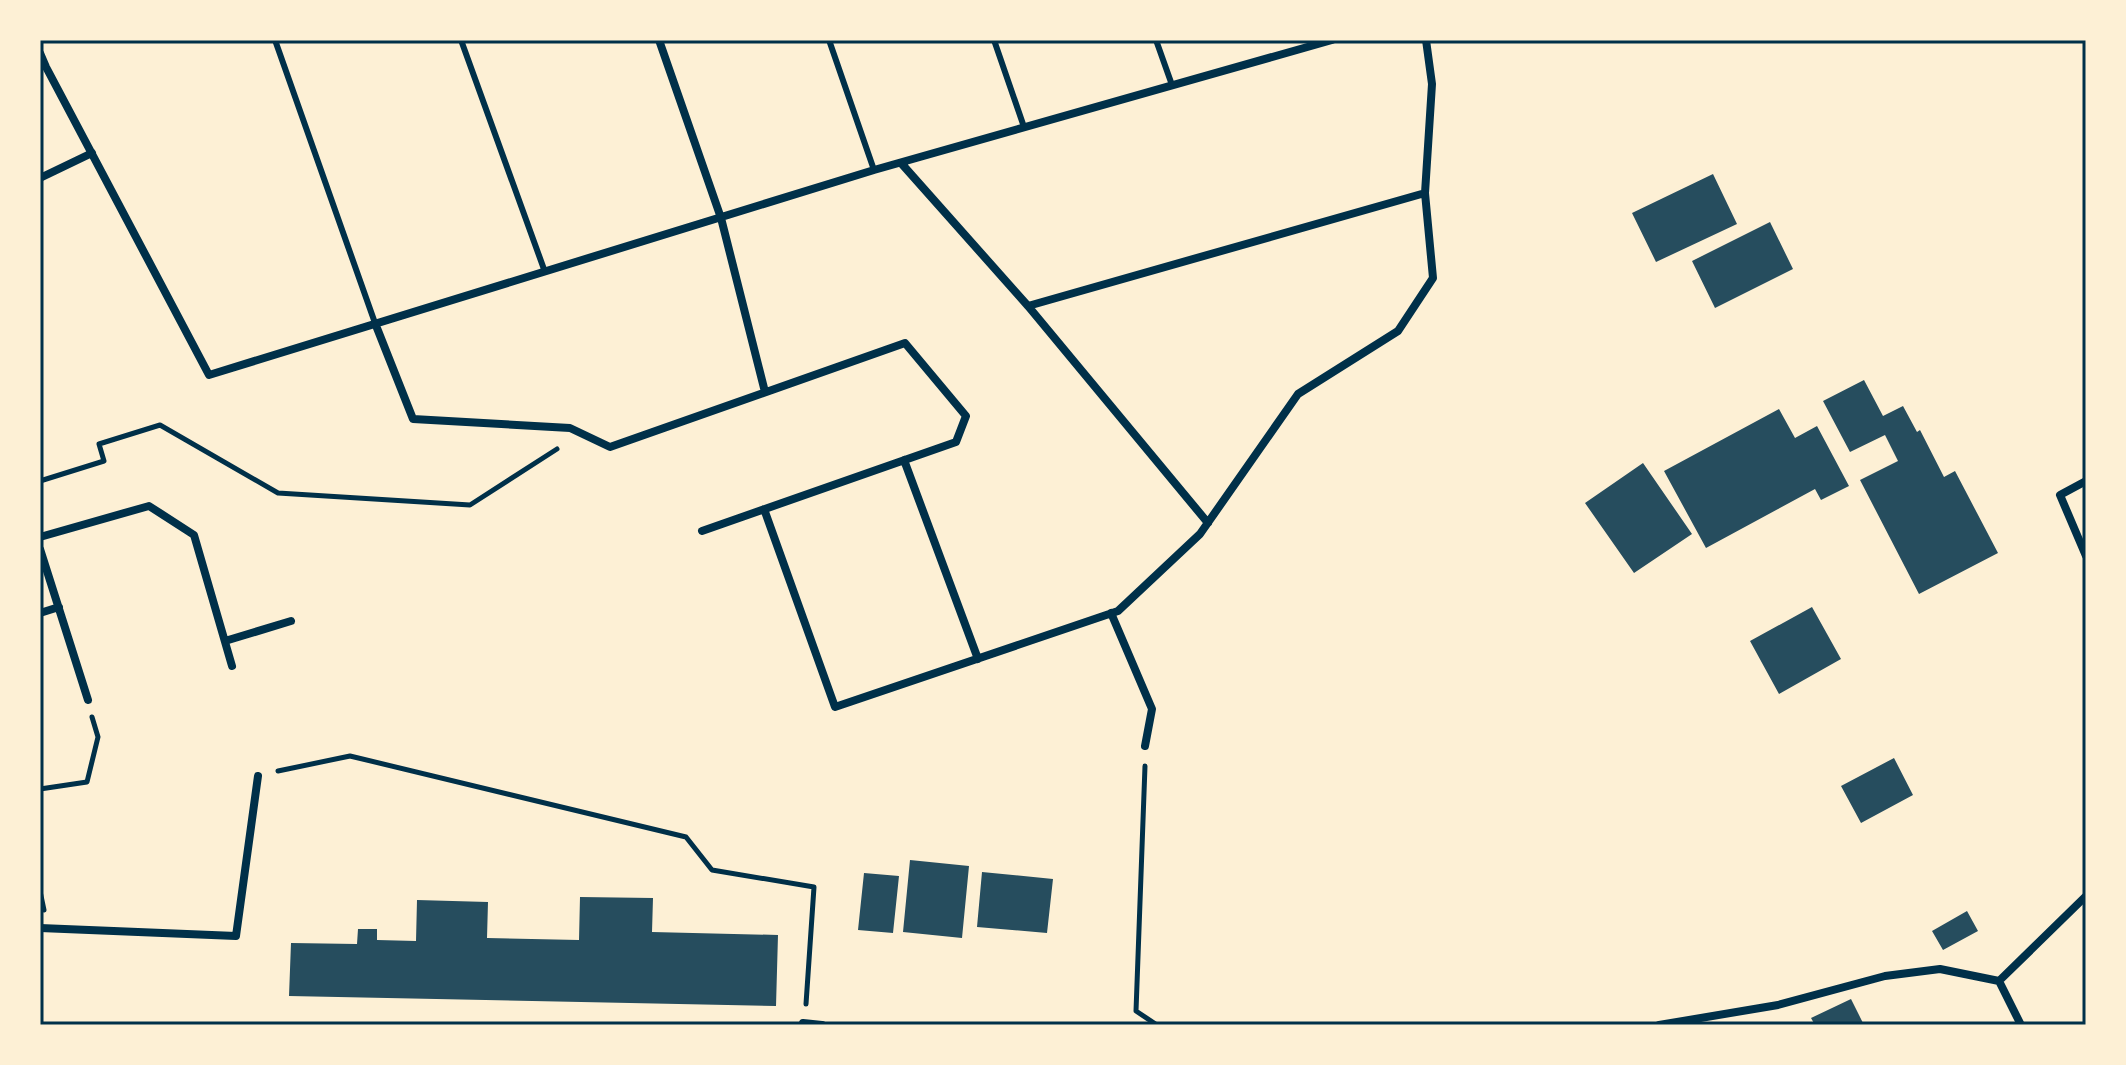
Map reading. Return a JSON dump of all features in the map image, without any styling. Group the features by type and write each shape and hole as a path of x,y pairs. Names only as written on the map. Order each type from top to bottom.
{"street":[{"path":"659,40 721,218 765,392"},
{"path":"40,53 43,69 92,153 209,375 874,170 1332,40"},
{"path":"764,509 835,707 1118,611 1200,534 1298,394 1398,331 1433,278 1425,193 1432,84 1426,40"},
{"path":"40,178 92,153"},
{"path":"901,163 1028,306 1208,523"},
{"path":"1028,306 1425,193"},
{"path":"375,323 413,419 570,428 610,447 905,343 966,416 956,442 702,531"},
{"path":"904,460 978,659"},
{"path":"2086,481 2060,495 2086,556"},
{"path":"40,537 149,506 194,535 232,666"},
{"path":"40,549 88,700"},
{"path":"40,613 59,607"},
{"path":"1111,613 1152,709 1145,746"},
{"path":"225,641 291,621"},
{"path":"40,928 236,936 258,776"},
{"path":"1999,981 2086,896"},
{"path":"1659,1025 1778,1005 1885,976 1912,972 1940,969 1999,981"},
{"path":"1999,981 2021,1025"},
{"path":"804,1022 822,1025"}],"lane":[{"path":"275,40 375,323"},
{"path":"461,40 545,272"},
{"path":"829,40 874,170"},
{"path":"994,40 1024,127"},
{"path":"1156,40 1172,85"}],"path":[{"path":"40,481 104,461 99,444 160,425 278,493 470,505 581,433"},
{"path":"40,789 87,782 98,737"},
{"path":"1145,746 1136,1011 1157,1025"},
{"path":"258,776 350,756 686,837 712,870 814,887 804,1022"}],"building":[{"path":"1713,174 1737,224 1656,262 1632,213"},
{"path":"1770,222 1793,269 1715,308 1692,261"},
{"path":"1864,380 1883,416 1903,406 1917,432 1920,430 1944,477 1955,471 1998,553 1919,594 1860,480 1898,461 1885,435 1850,452 1823,401"},
{"path":"1779,409 1795,438 1817,426 1849,486 1821,500 1815,489 1706,548 1664,471"},
{"path":"1643,463 1692,534 1634,573 1585,503"},
{"path":"1812,607 1841,659 1779,694 1750,641"},
{"path":"1894,758 1913,795 1861,823 1841,786"},
{"path":"910,860 969,866 962,938 903,932"},
{"path":"982,872 1053,879 1047,933 977,927"},
{"path":"864,873 899,876 893,933 858,930"},
{"path":"580,897 653,898 652,932 778,935 776,1006 289,996 291,943 357,944 358,929 377,929 377,940 416,941 417,900 488,902 487,938 579,940"},
{"path":"1967,911 1978,931 1943,950 1932,931"},
{"path":"1851,999 1864,1025 1815,1025 1811,1018"}]}
